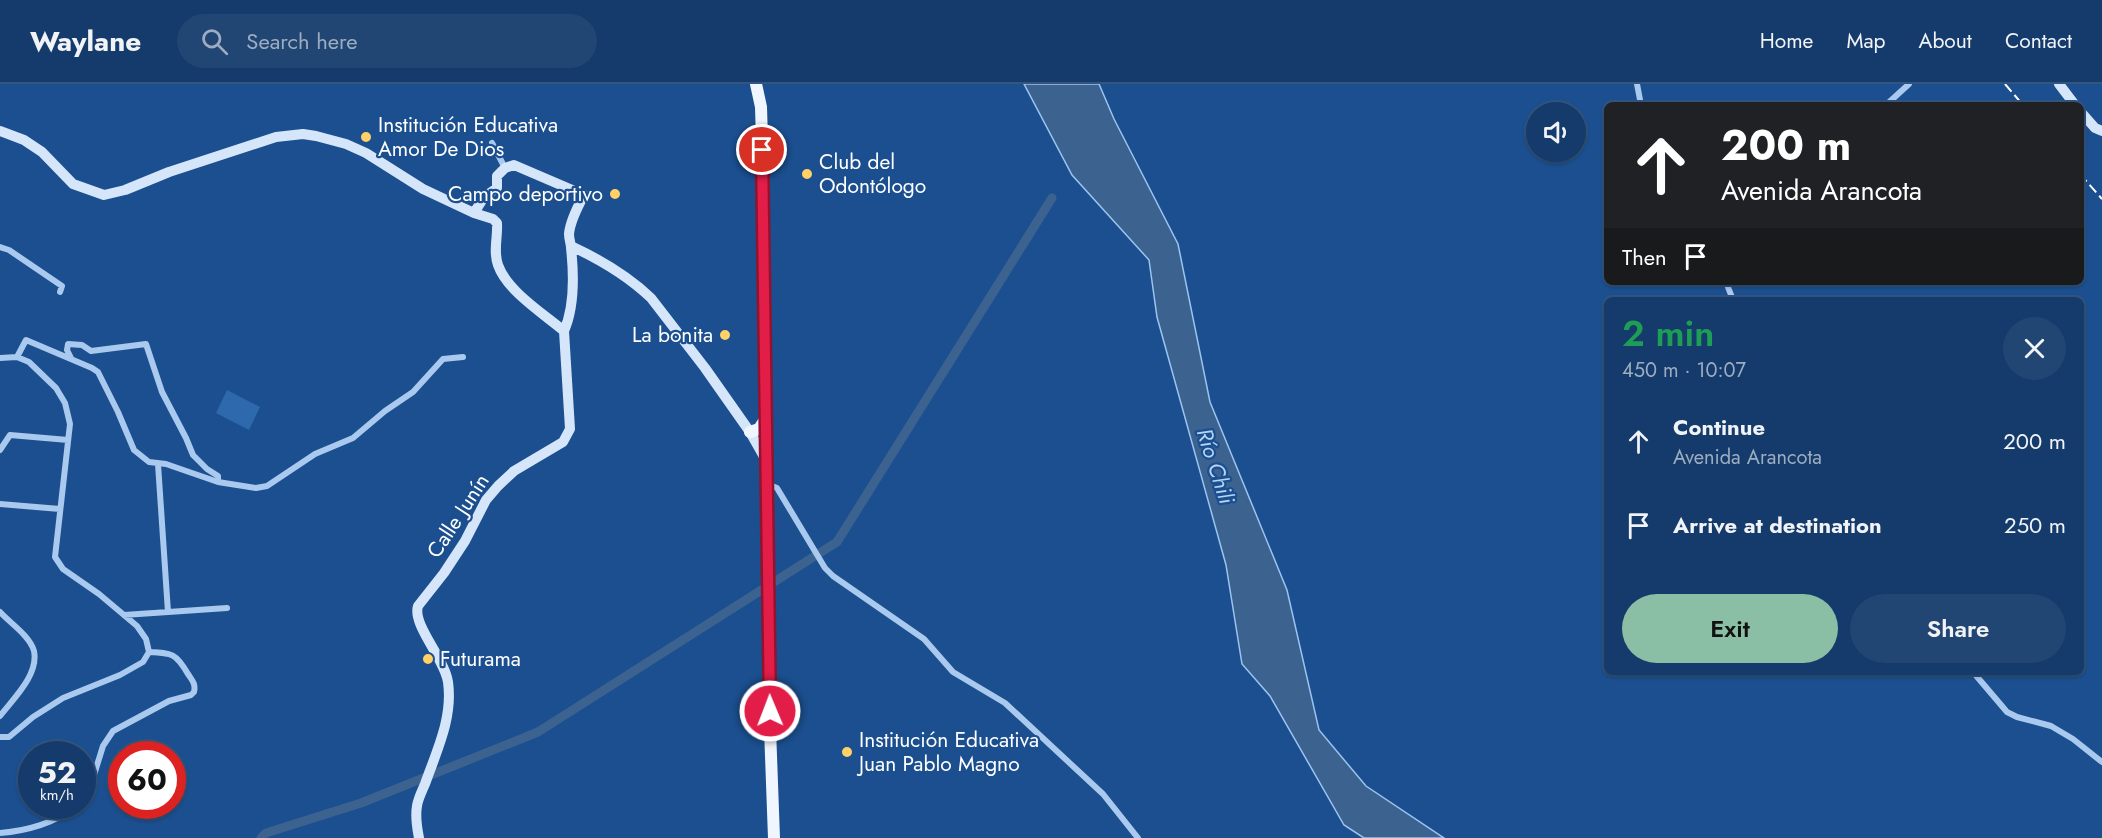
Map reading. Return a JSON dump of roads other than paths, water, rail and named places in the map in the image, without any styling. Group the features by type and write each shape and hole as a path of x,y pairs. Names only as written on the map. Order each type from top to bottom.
{"main road":[{"path":"756,84 761,107 763,161 769,701 774,838"},
{"path":"750,432 759,429 766,417"}],"street":[{"path":"1637,84 1640,102"},
{"path":"1889,102 1909,84"},
{"path":"2059,84 2073,102"},
{"path":"2084,116 2095,128 2102,131"},
{"path":"0,132 24,140 42,152 73,184 104,195 125,190 169,172 276,137 303,134 346,144 366,153 423,189 474,213 493,219 497,223 495,249 498,265 505,277 514,289 564,332"},
{"path":"474,213 484,197 497,188 497,176 505,168 492,143"},
{"name":"Calle Junín","path":"419,838 416,824 417,806 447,724 450,697 447,674 416,612 418,606 444,573 465,541 486,500 498,486 514,471 563,442 570,429 564,332 570,319 573,286 569,236 571,225 584,195 521,167 514,165 505,168"},
{"path":"0,246 62,286 60,292"},
{"path":"571,246 591,255 642,289 651,298 680,333 750,432 767,462"},
{"path":"17,357 26,340 71,358 98,372 134,450 140,457 218,482 256,488 267,486 315,454 353,438 385,411 413,392 443,359 463,357"},
{"path":"71,358 67,350 68,344 82,345 92,351 146,344 162,392 193,455 218,476 218,482"},
{"path":"0,358 17,357 29,362 56,388 65,403 70,424 55,557 63,569 99,594 137,626 146,639 149,652 143,662 120,675 63,698 33,717 9,737 0,737"},
{"path":"0,450 10,435 68,440"},
{"path":"158,464 168,612"},
{"path":"767,484 777,488 825,567 833,576 924,639 953,672 1005,704 1103,794 1138,838"},
{"path":"0,504 60,509"},
{"path":"124,615 227,608"},
{"path":"0,612 28,641 34,651 33,666 28,678 0,716"},
{"path":"96,769 103,746 113,731 169,701 194,692 194,683 176,656 167,652 149,652"},
{"path":"1976,675 2007,712 2051,726 2073,738 2102,762"},
{"path":"0,833 21,831 54,819"}],"water":[{"name":"Río Chili","path":"1024,84 1099,84 1114,119 1178,244 1210,402 1287,590 1319,730 1366,786 1444,838 1364,838 1344,825 1270,696 1242,664 1226,565 1157,317 1149,260 1072,175"}],"waterway":[{"path":"261,838 266,833 361,803 538,732 837,542 1052,198"}],"railway":[{"path":"2005,84 2020,102"},
{"path":"2084,179 2102,199"}],"place":[{"name":"Institución Educativa Amor De Dios","path":"366,137"},
{"name":"Club del Odontólogo","path":"807,174"},
{"name":"Campo deportivo","path":"615,194"},
{"name":"La bonita","path":"725,335"},
{"name":"Futurama","path":"428,659"},
{"name":"Institución Educativa Juan Pablo Magno","path":"847,752"}]}
